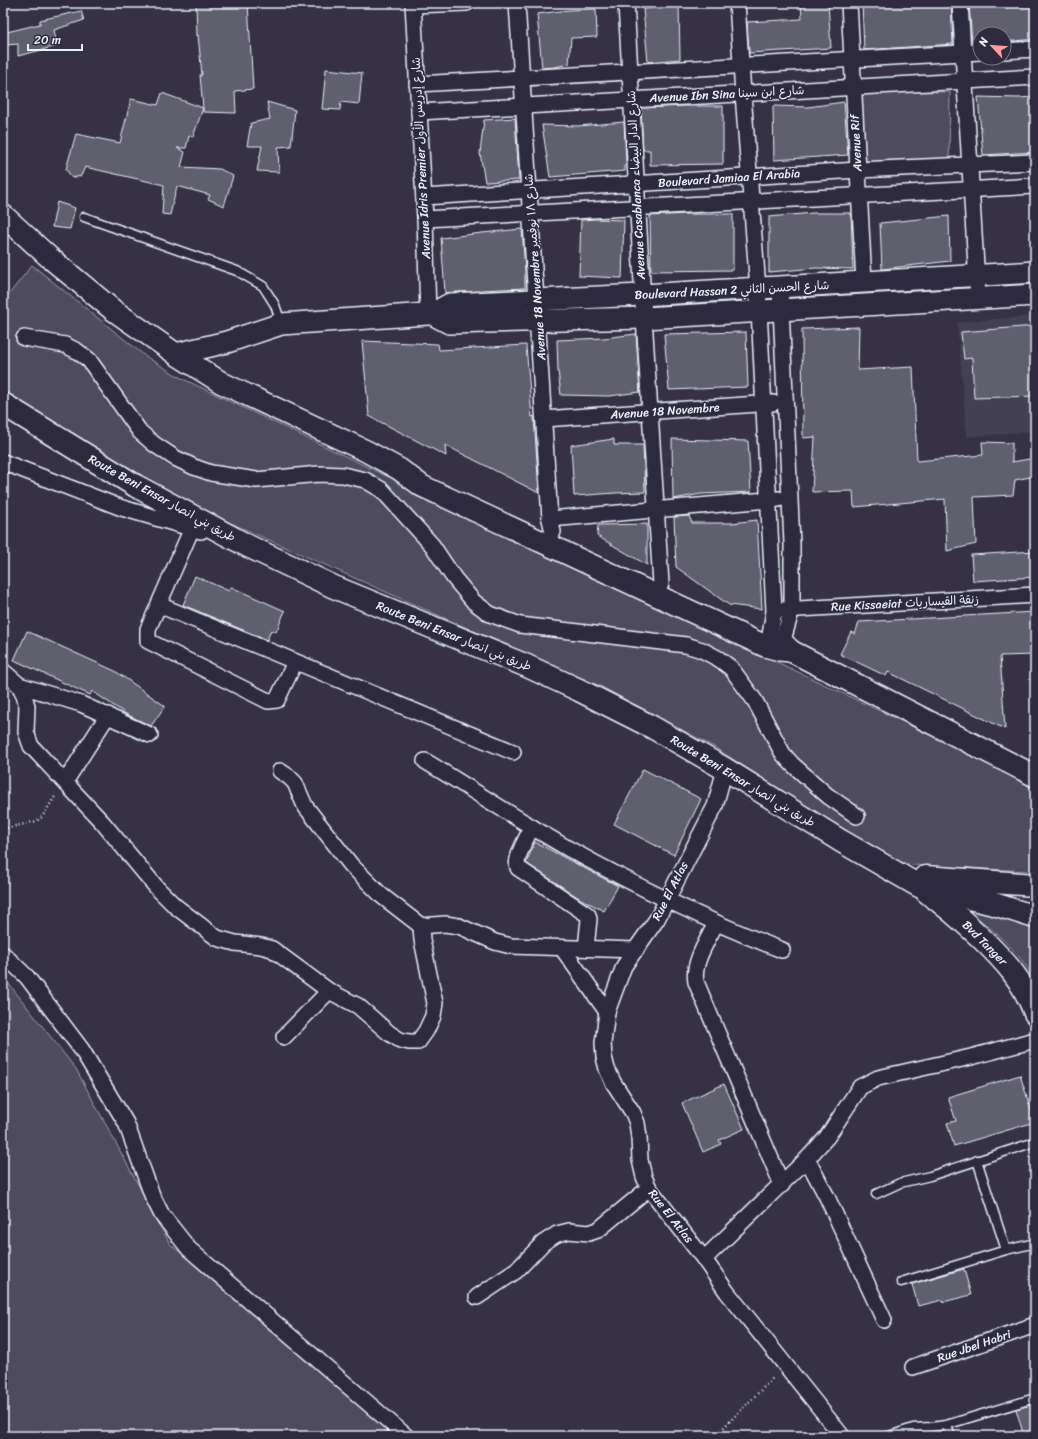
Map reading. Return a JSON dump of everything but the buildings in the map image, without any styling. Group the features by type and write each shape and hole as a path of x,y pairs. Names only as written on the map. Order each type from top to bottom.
{"main road":[{"path":"10,225 113,310 176,354 222,383 366,451 399,469 422,486 778,645"},
{"name":"Boulevard Hassan 2 شارع الحسن الثاني","path":"176,354 227,342 281,324 430,314 450,304 642,296 1035,272"},
{"name":"Boulevard Hassan 2 شارع الحسن الثاني","path":"430,314 449,323 644,318 1035,295"},
{"name":"Route Beni Ensar طريق بني انصار","path":"3,404 136,486 248,546 334,587 527,666 573,687 652,727 725,769 841,841 911,881 1035,917"},
{"path":"399,469 413,470 428,475 552,525 778,645 1035,776"},
{"name":"Route Beni Ensar طريق بني انصار","path":"911,881 1035,885"},
{"name":"Bvd Tanger","path":"911,881 961,919 1000,956 1011,968 1022,985 1035,1013"}],"street":[{"path":"413,4 467,3"},
{"name":"Avenue 18 Novembre شارع ١٨ نوفمبر","path":"517,3 552,525"},
{"name":"Avenue Casablanca شارع الدار البيضاء","path":"626,3 642,296 661,584"},
{"path":"738,3 741,66 758,289 774,611 778,645"},
{"name":"Avenue Rif","path":"849,3 864,282"},
{"path":"960,3 978,299"},
{"name":"Avenue Idris Premier شارع إدريس الأول","path":"413,4 430,314"},
{"path":"1012,50 1035,49"},
{"path":"417,84 972,52"},
{"name":"Avenue Ibn Sina شارع ابن سينا","path":"419,112 1035,77"},
{"name":"Boulevard Jamiaa El Arabia","path":"424,197 749,176 1035,162"},
{"name":"Boulevard Jamiaa El Arabia","path":"425,219 1035,186"},
{"path":"778,645 792,609 792,543 780,287"},
{"path":"24,338 65,345 77,350 89,360 140,432 154,444 175,458 194,467 211,473 256,480 319,474 343,475 365,480 382,490 432,545 454,578 474,602 490,614 520,625 686,645 702,650 719,659 731,668 755,701 783,754 828,796 857,816"},
{"name":"Avenue 18 Novembre","path":"544,419 786,402"},
{"path":"3,462 122,508 248,546"},
{"path":"552,525 656,510 790,498"},
{"path":"192,528 148,629 148,641 268,701 277,700 295,662"},
{"name":"Rue Kissaeiat زنقة القيساريات","path":"774,611 1035,595"},
{"path":"159,605 512,752"},
{"path":"3,671 19,685 24,694 27,706 26,732 31,746 102,823 157,888 175,906 217,938 235,943 261,946 272,949 329,992 358,1006 389,1033 400,1040 409,1042 418,1042 426,1031 433,1016 435,1003 422,940 421,926"},
{"path":"19,685 81,704 150,735"},
{"path":"65,782 108,715"},
{"path":"425,761 569,849 716,923 782,950"},
{"name":"Rue El Atlas","path":"725,769 714,806 657,919 624,966 607,1012 604,1035 604,1057 607,1069 613,1082 633,1113 637,1123 640,1160 644,1177 649,1188 704,1258 727,1292 842,1436"},
{"path":"280,771 295,783 305,806 351,865 382,896 421,926 446,924 459,926 495,942 510,946 636,950"},
{"path":"532,826 518,858 518,868 588,915 589,919 586,948"},
{"path":"716,923 701,953 695,976 696,982 782,1185"},
{"path":"562,948 607,1012"},
{"path":"3,954 27,977 82,1050 126,1123 152,1194 162,1215 189,1249 406,1436"},
{"path":"284,1037 329,992"},
{"path":"704,1258 782,1185 807,1159 834,1127 860,1087 867,1083 892,1075 971,1057 1035,1040"},
{"path":"807,1159 827,1197 884,1320"},
{"path":"477,1297 516,1271 543,1243 557,1234 569,1231 589,1233 598,1230 649,1188"},
{"name":"Rue Jbel Habri","path":"913,1367 1035,1325"}],"lane":[{"path":"84,217 237,271 263,286 275,306 281,324"},
{"path":"876,1194 900,1183 930,1176 1035,1142"},
{"path":"977,1160 1006,1250"},
{"path":"901,1282 1006,1250 1035,1243"},
{"path":"889,1436 903,1430 913,1428 946,1425 1035,1398"},
{"path":"946,1425 951,1436"}],"path":[{"path":"3,829 37,821 42,818 65,782"},
{"path":"715,1436 786,1365"}],"shaded area":[{"path":"859,91 950,92 949,161 863,167"},
{"path":"32,265 145,356 181,378 970,754 1024,782 1035,792 1035,869 1029,871 912,865 887,858 714,747 600,686 206,512 154,485 3,393 3,302"},
{"path":"1035,316 1035,431 967,437 957,322"},
{"path":"963,906 1035,925 1035,982 1029,970 1004,940"},
{"path":"3,979 9,984 76,1069 170,1244 403,1436 3,1436"}]}
